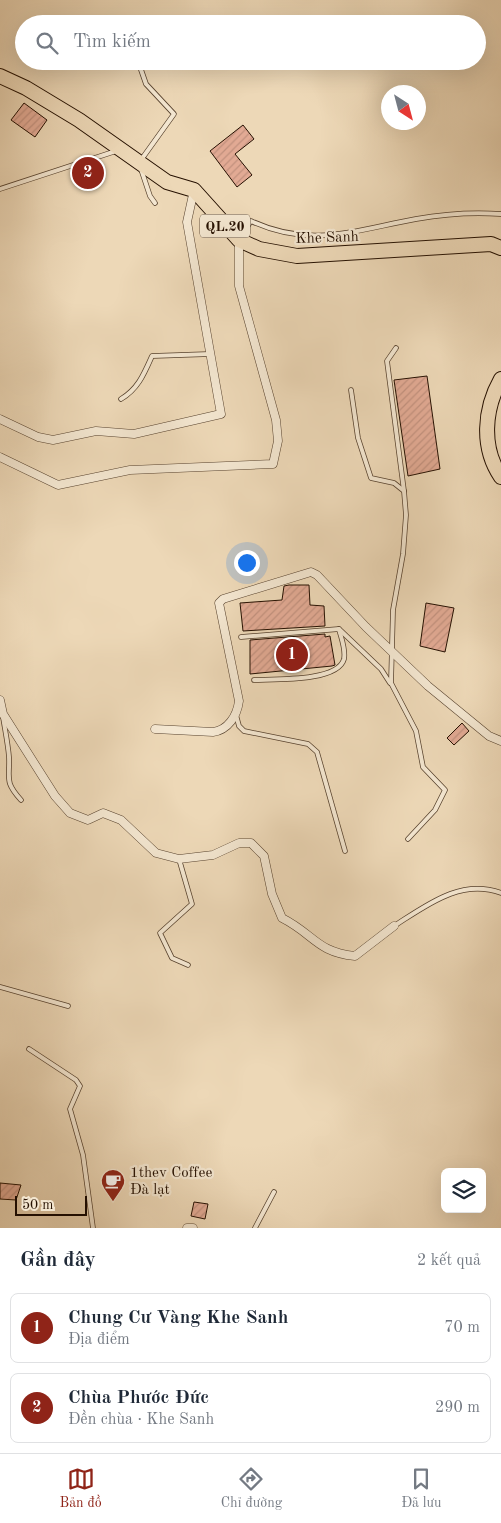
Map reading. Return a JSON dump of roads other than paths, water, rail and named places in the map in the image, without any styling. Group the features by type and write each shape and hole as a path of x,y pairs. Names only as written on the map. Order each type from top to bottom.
{"highway":[{"path":"0,76 26,88 79,120 167,182 194,190"},
{"name":"Khe Sanh","path":"194,190 239,240 259,249 298,256 491,244 501,248"},
{"path":"501,379 493,392 487,423 488,449 494,466 501,477"}],"street":[{"path":"0,420 38,437 53,440 96,430 134,434 221,414 187,222 194,190"},
{"path":"0,457 58,486 130,470 273,464 278,441 276,420 239,286 239,240"},
{"path":"155,729 217,732 236,715 238,694 219,603 223,599 311,572 317,575 428,686 489,736 501,741"},
{"path":"0,700 3,714 55,796 70,813 88,820 103,813 121,820 156,853 179,859 213,855 239,843 251,843 264,856 272,894 282,918 297,925 321,947 336,954 355,956 394,926"},
{"path":"187,1228 193,1228"}],"lane":[{"path":"141,70 146,84 174,114 139,163 150,196 156,203"},
{"path":"0,189 120,149"},
{"path":"239,240 251,221 272,231 294,236 324,237 419,218 484,213 501,214"},
{"path":"391,683 393,610 403,554 406,515 387,361 396,348"},
{"path":"121,399 132,393 143,377 152,356 210,354"},
{"path":"351,390 358,438 371,478 394,484 404,490"},
{"path":"241,638 339,629 381,669 391,683 416,732 424,767 445,790 435,810 408,839"},
{"path":"254,680 310,676 334,672 341,666 344,656 339,629"},
{"path":"3,714 9,758 7,774 12,790 21,800"},
{"path":"236,715 239,726 244,731 308,744 317,752 345,851"},
{"path":"179,859 192,904 160,933 172,958 188,965"},
{"path":"394,926 431,903 459,890 477,887 501,893"},
{"path":"0,987 68,1006"},
{"path":"29,1049 76,1080 80,1086 70,1109 83,1155 93,1228"},
{"path":"255,1228 274,1192"}],"place":[{"name":"Chùa Phước Đức","path":"88,173"},
{"name":"Chung Cư Vàng Khe Sanh","path":"292,655"},
{"name":"1thev Coffee Đà lạt","path":"113,1202"}]}
